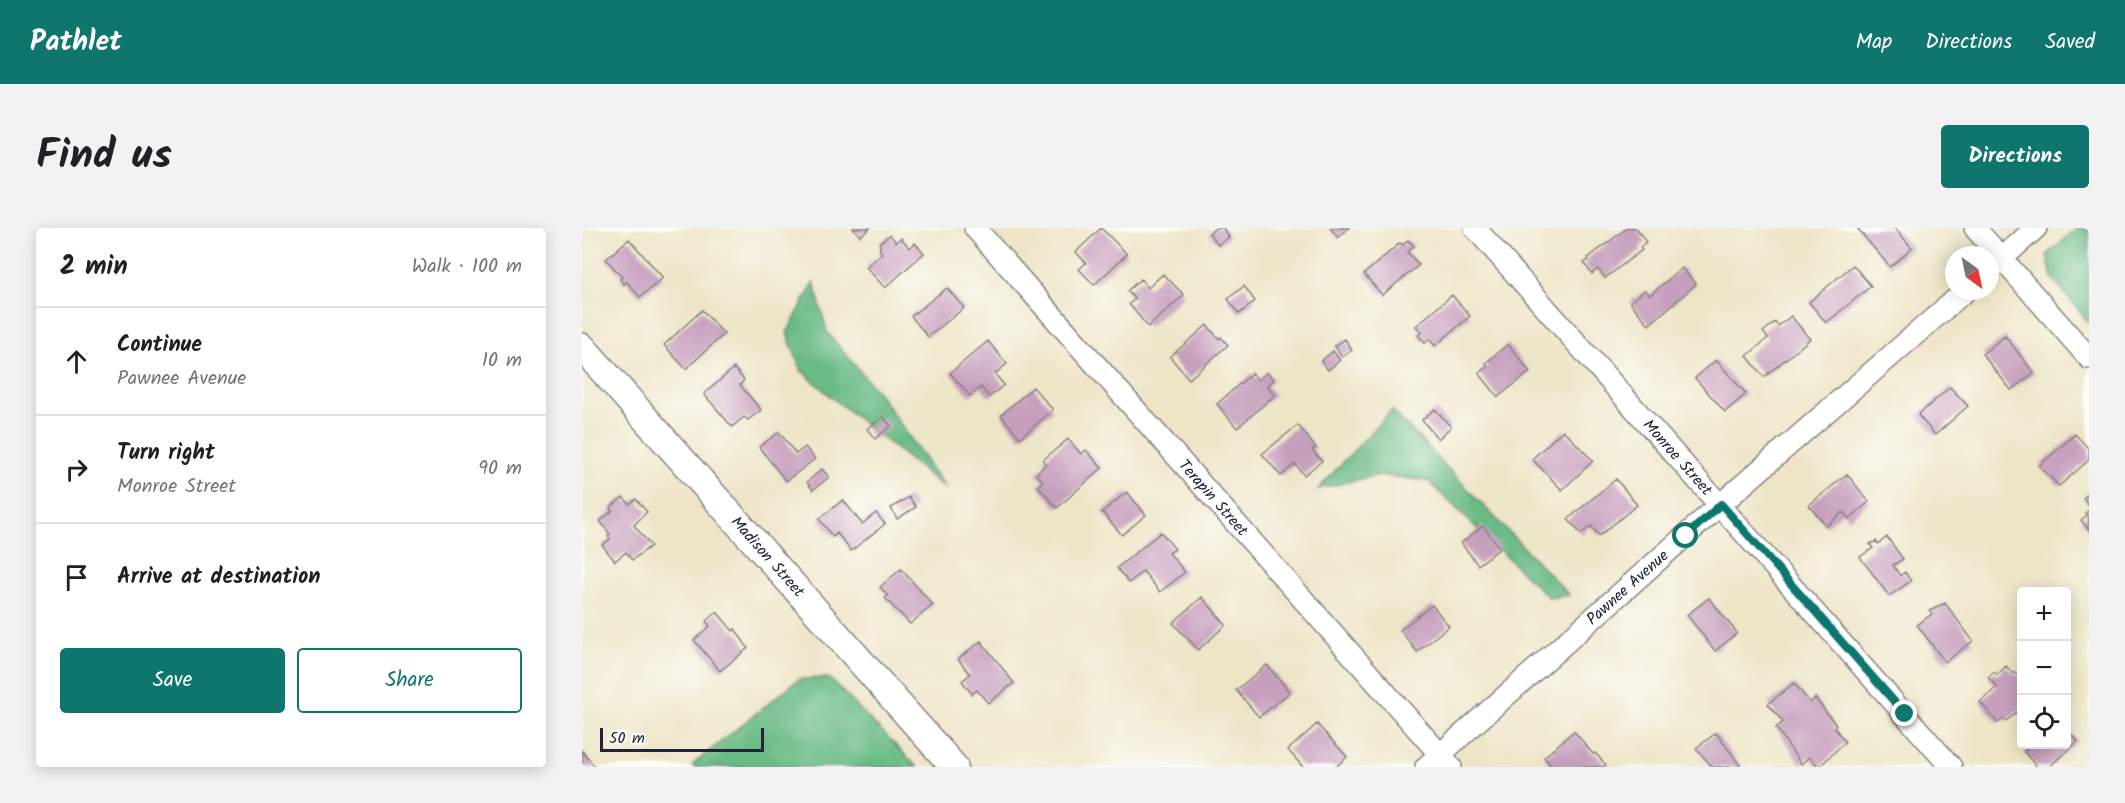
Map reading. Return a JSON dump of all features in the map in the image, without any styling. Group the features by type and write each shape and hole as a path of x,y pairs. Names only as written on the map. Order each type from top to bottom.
{"street":[{"name":"Terapin Street","path":"975,228 1439,763"},
{"name":"Monroe Street","path":"1475,228 1951,767"},
{"path":"1975,228 1986,246"},
{"path":"1999,261 2036,228"},
{"path":"1999,267 2089,358"},
{"name":"Pawnee Avenue","path":"1439,763 1721,504 1955,300"},
{"name":"Madison Street","path":"582,347 954,767"}],"green space":[{"path":"2077,228 2089,228 2089,282 2086,288 2089,291 2089,323 2052,278 2047,255"},
{"path":"814,282 827,332 879,394 946,489 801,370 787,333"},
{"path":"1392,410 1569,595 1549,598 1428,481 1379,475 1318,489"},
{"path":"829,678 917,767 693,767 693,764 799,679"}],"building":[{"path":"853,228 870,228 860,236"},
{"path":"1101,228 1127,254 1094,285 1079,269 1086,263 1076,252"},
{"path":"1216,228 1223,228 1229,237 1218,245 1209,233"},
{"path":"1330,228 1349,228 1338,238"},
{"path":"1627,228 1636,228 1646,242 1640,247 1642,250 1605,278 1598,269 1592,274 1584,263"},
{"path":"1857,228 1895,228 1912,248 1890,267"},
{"path":"890,235 896,242 901,238 910,248 915,243 924,253 885,288 866,267 882,253 880,242"},
{"path":"629,239 663,278 640,297 627,282 624,284 620,279 622,277 606,259"},
{"path":"1408,240 1414,246 1407,252 1419,265 1382,295 1364,274 1400,243 1403,245"},
{"path":"1853,265 1871,286 1826,323 1809,302"},
{"path":"1682,268 1696,284 1649,325 1630,302 1645,290 1650,295"},
{"path":"1163,274 1184,295 1148,327 1129,304 1135,299 1127,291 1141,279 1148,288"},
{"path":"1244,286 1255,301 1239,314 1228,299"},
{"path":"947,288 964,308 928,337 911,316"},
{"path":"1452,295 1470,316 1435,346 1429,339 1425,343 1418,335 1422,332 1416,326"},
{"path":"702,310 724,334 686,369 664,345"},
{"path":"1791,316 1810,339 1764,377 1747,356 1768,338 1763,332 1775,322 1778,326"},
{"path":"1207,325 1219,339 1221,337 1228,345 1189,379 1170,357"},
{"path":"2005,336 2034,373 2011,390 1982,354"},
{"path":"1345,339 1352,350 1342,357 1335,346"},
{"path":"988,341 1007,364 995,374 1004,385 989,397 981,387 970,396 950,373"},
{"path":"1508,344 1530,372 1498,397 1479,373 1488,366 1486,363"},
{"path":"1333,351 1340,360 1328,370 1321,361"},
{"path":"1716,360 1746,394 1725,412 1695,378"},
{"path":"734,368 744,380 740,385 761,410 748,420 744,417 732,427 704,394"},
{"path":"1267,372 1274,380 1267,386 1275,395 1237,428 1217,404 1252,373 1258,380"},
{"path":"1033,387 1053,410 1020,438 1001,415"},
{"path":"1950,387 1968,406 1935,435 1918,415"},
{"path":"1435,409 1451,427 1438,439 1422,420"},
{"path":"883,417 891,426 875,439 867,429"},
{"path":"1298,425 1316,448 1312,450 1322,461 1304,475 1295,464 1281,476 1262,454"},
{"path":"1563,430 1593,461 1562,490 1532,459"},
{"path":"779,432 796,454 805,447 815,459 786,481 759,447"},
{"path":"2075,434 2089,449 2089,460 2059,486 2039,466"},
{"path":"1068,439 1081,454 1086,450 1102,468 1057,508 1038,486 1043,481 1036,474 1046,464 1043,460"},
{"path":"822,469 829,477 813,490 807,482"},
{"path":"1847,474 1869,502 1849,519 1843,512 1826,526 1809,505"},
{"path":"1616,479 1637,505 1599,536 1591,526 1581,534 1568,519"},
{"path":"1127,492 1146,515 1122,535 1102,512"},
{"path":"2089,493 2089,505 2083,498"},
{"path":"623,497 629,504 636,499 647,512 634,525 651,546 632,560 626,552 615,561 602,545 610,539 608,536 610,534 600,521"},
{"path":"909,497 916,507 897,519 891,508"},
{"path":"843,500 862,524 876,513 885,524 851,551 837,533 833,537 819,519"},
{"path":"2089,510 2089,530 2081,520"},
{"path":"1483,526 1500,548 1478,565 1461,543"},
{"path":"1161,532 1175,549 1169,553 1185,572 1160,592 1143,571 1129,583 1117,568"},
{"path":"1887,537 1903,559 1893,565 1900,576 1905,572 1911,581 1889,596 1860,557 1873,548 1870,544 1876,541 1878,544"},
{"path":"901,569 933,605 910,624 885,598 888,596 880,587"},
{"path":"1202,597 1226,625 1198,650 1173,623"},
{"path":"1709,598 1737,633 1715,651 1687,615"},
{"path":"1945,603 1973,641 1945,662 1917,625 1932,614 1930,611"},
{"path":"1432,605 1449,626 1417,652 1400,630"},
{"path":"717,612 733,631 735,629 748,648 720,671 694,640 710,626 706,621"},
{"path":"981,641 1014,683 988,703 977,690 972,694 962,681 970,674 958,659"},
{"path":"1267,665 1290,692 1259,717 1236,690"},
{"path":"2006,666 2013,674 2015,672 2017,674 2017,712 2006,721 2004,719 1998,723 1980,702 1997,687 1988,677 1994,672 1997,675"},
{"path":"1794,683 1810,703 1815,698 1836,725 1834,727 1845,742 1819,767 1809,757 1801,764 1776,728 1783,722 1768,704"},
{"path":"1317,724 1347,757 1336,767 1303,767 1288,750"},
{"path":"1574,731 1593,754 1595,753 1606,765 1603,767 1552,767 1544,757"},
{"path":"1716,733 1740,765 1712,767 1696,748"},
{"path":"2071,734 2078,741 2071,747"},
{"path":"2027,749 2069,749 2049,767 2037,767 2024,752"},
{"path":"582,751 595,767 582,767"}],"route":[{"path":"1686,536 1721,504 1905,714"}]}
